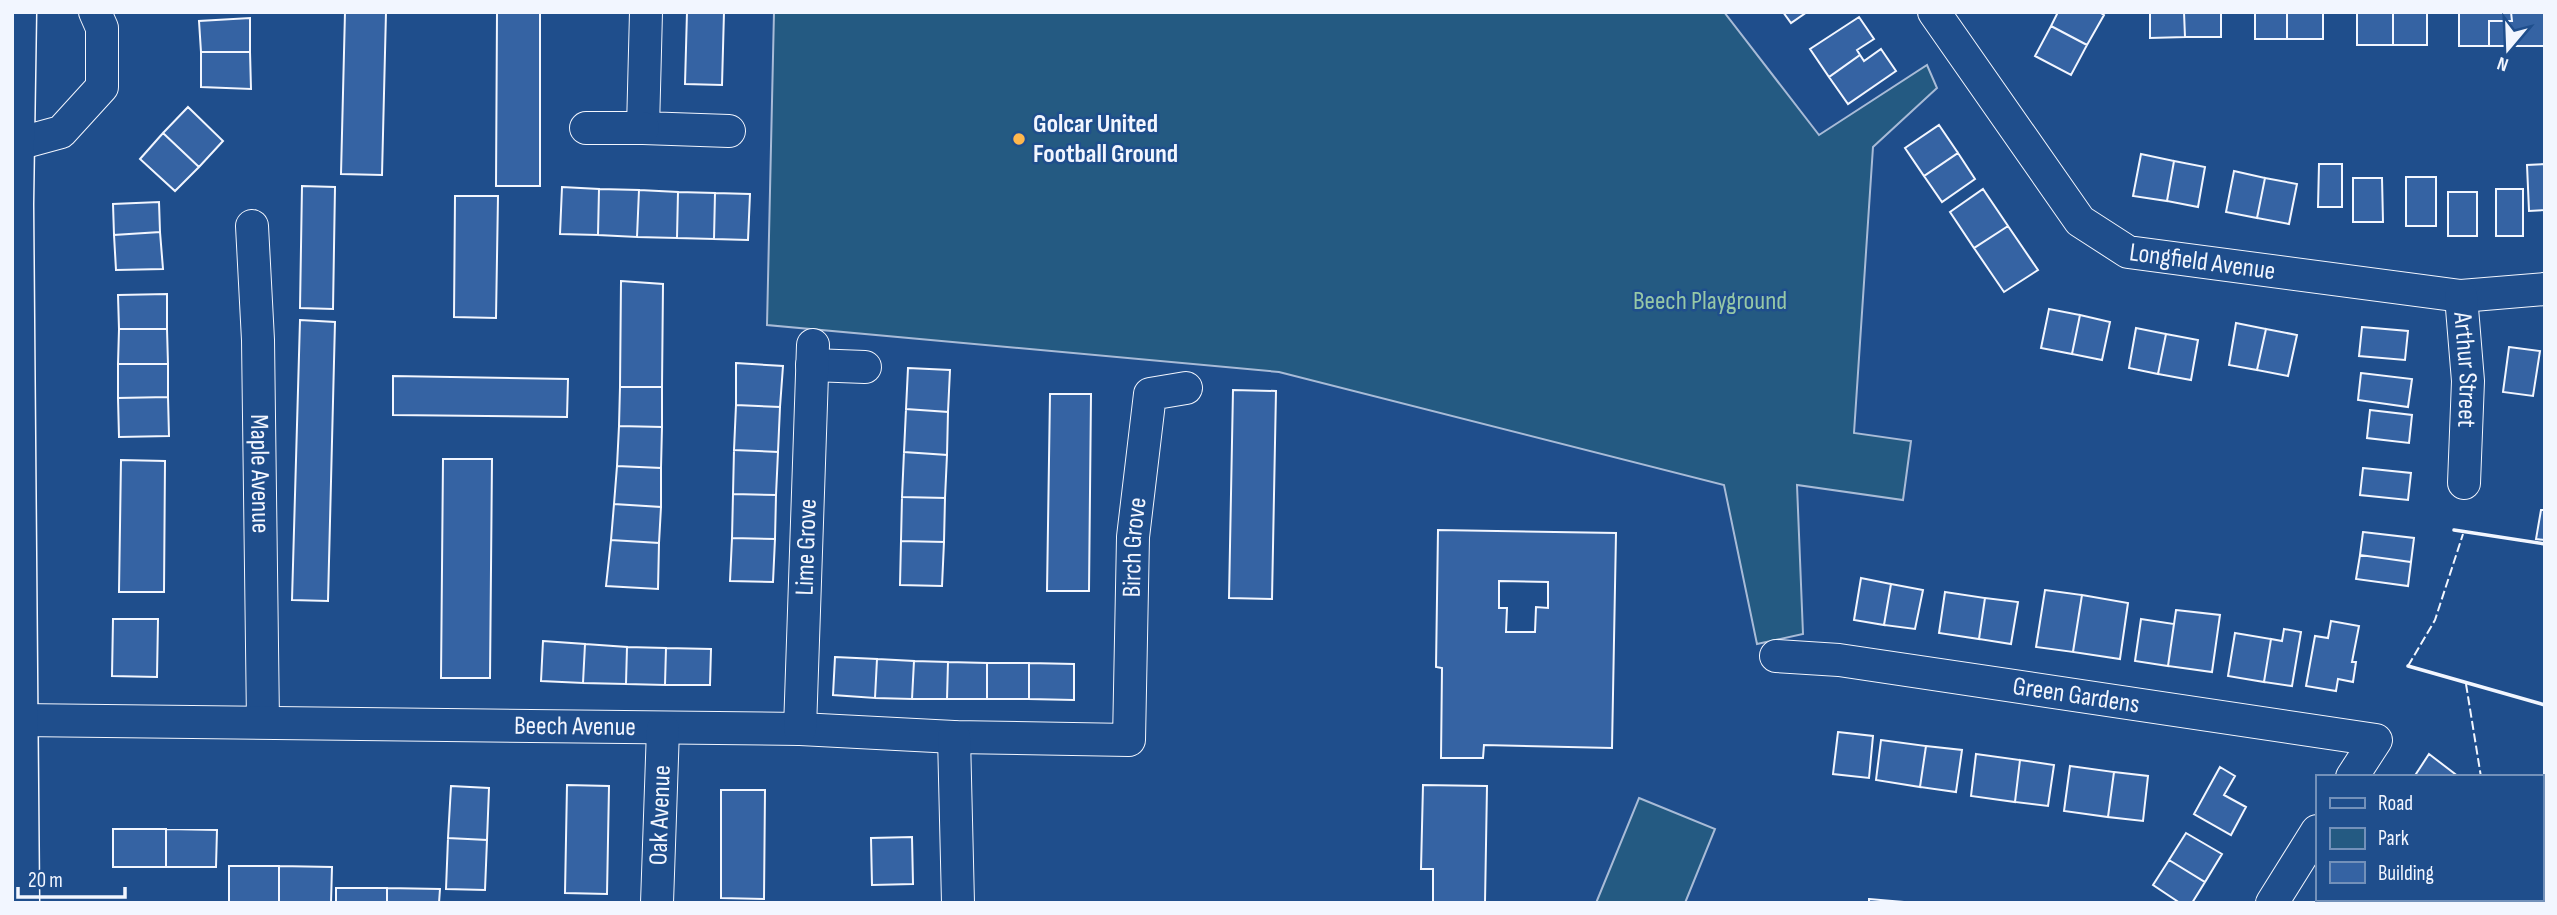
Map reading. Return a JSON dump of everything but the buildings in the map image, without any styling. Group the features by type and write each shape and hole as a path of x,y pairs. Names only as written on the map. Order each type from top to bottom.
{"street":[{"path":"18,12 15,65 17,144 13,204 20,903"},
{"path":"17,144 61,132 102,87 102,28 95,12"},
{"path":"643,128 646,12"},
{"name":"Longfield Avenue","path":"1934,12 2080,222 2128,252 2461,296"},
{"path":"586,128 729,131"},
{"name":"Maple Avenue","path":"252,226 258,340 263,722"},
{"name":"Arthur Street","path":"2464,483 2468,381 2461,296 2545,289"},
{"name":"Lime Grove","path":"800,729 812,355 864,367"},
{"name":"Birch Grove","path":"1129,740 1133,537 1150,394 1186,388"},
{"name":"Green Gardens","path":"1776,656 1839,660 2376,740 2353,775"},
{"name":"Beech Avenue","path":"20,720 800,729 954,737 1129,740"},
{"name":"Oak Avenue","path":"657,903 663,729"},
{"path":"954,737 958,903"},
{"path":"2272,903 2316,833"}],"green space":[{"name":"Beech Playground","path":"774,12 1724,12 1819,135 1927,65 1937,88 1873,147 1854,433 1911,441 1903,500 1797,485 1803,634 1757,644 1724,485 1279,372 767,325"},
{"path":"1639,798 1715,829 1685,903 1596,903"}],"fence":[{"path":"2408,666 2435,620 2463,534"},
{"path":"2466,684 2481,775"}],"wall":[{"path":"2454,530 2545,544"},
{"path":"2408,666 2545,705"}],"place":[{"name":"Golcar United Football Ground","path":"1019,139"}]}
